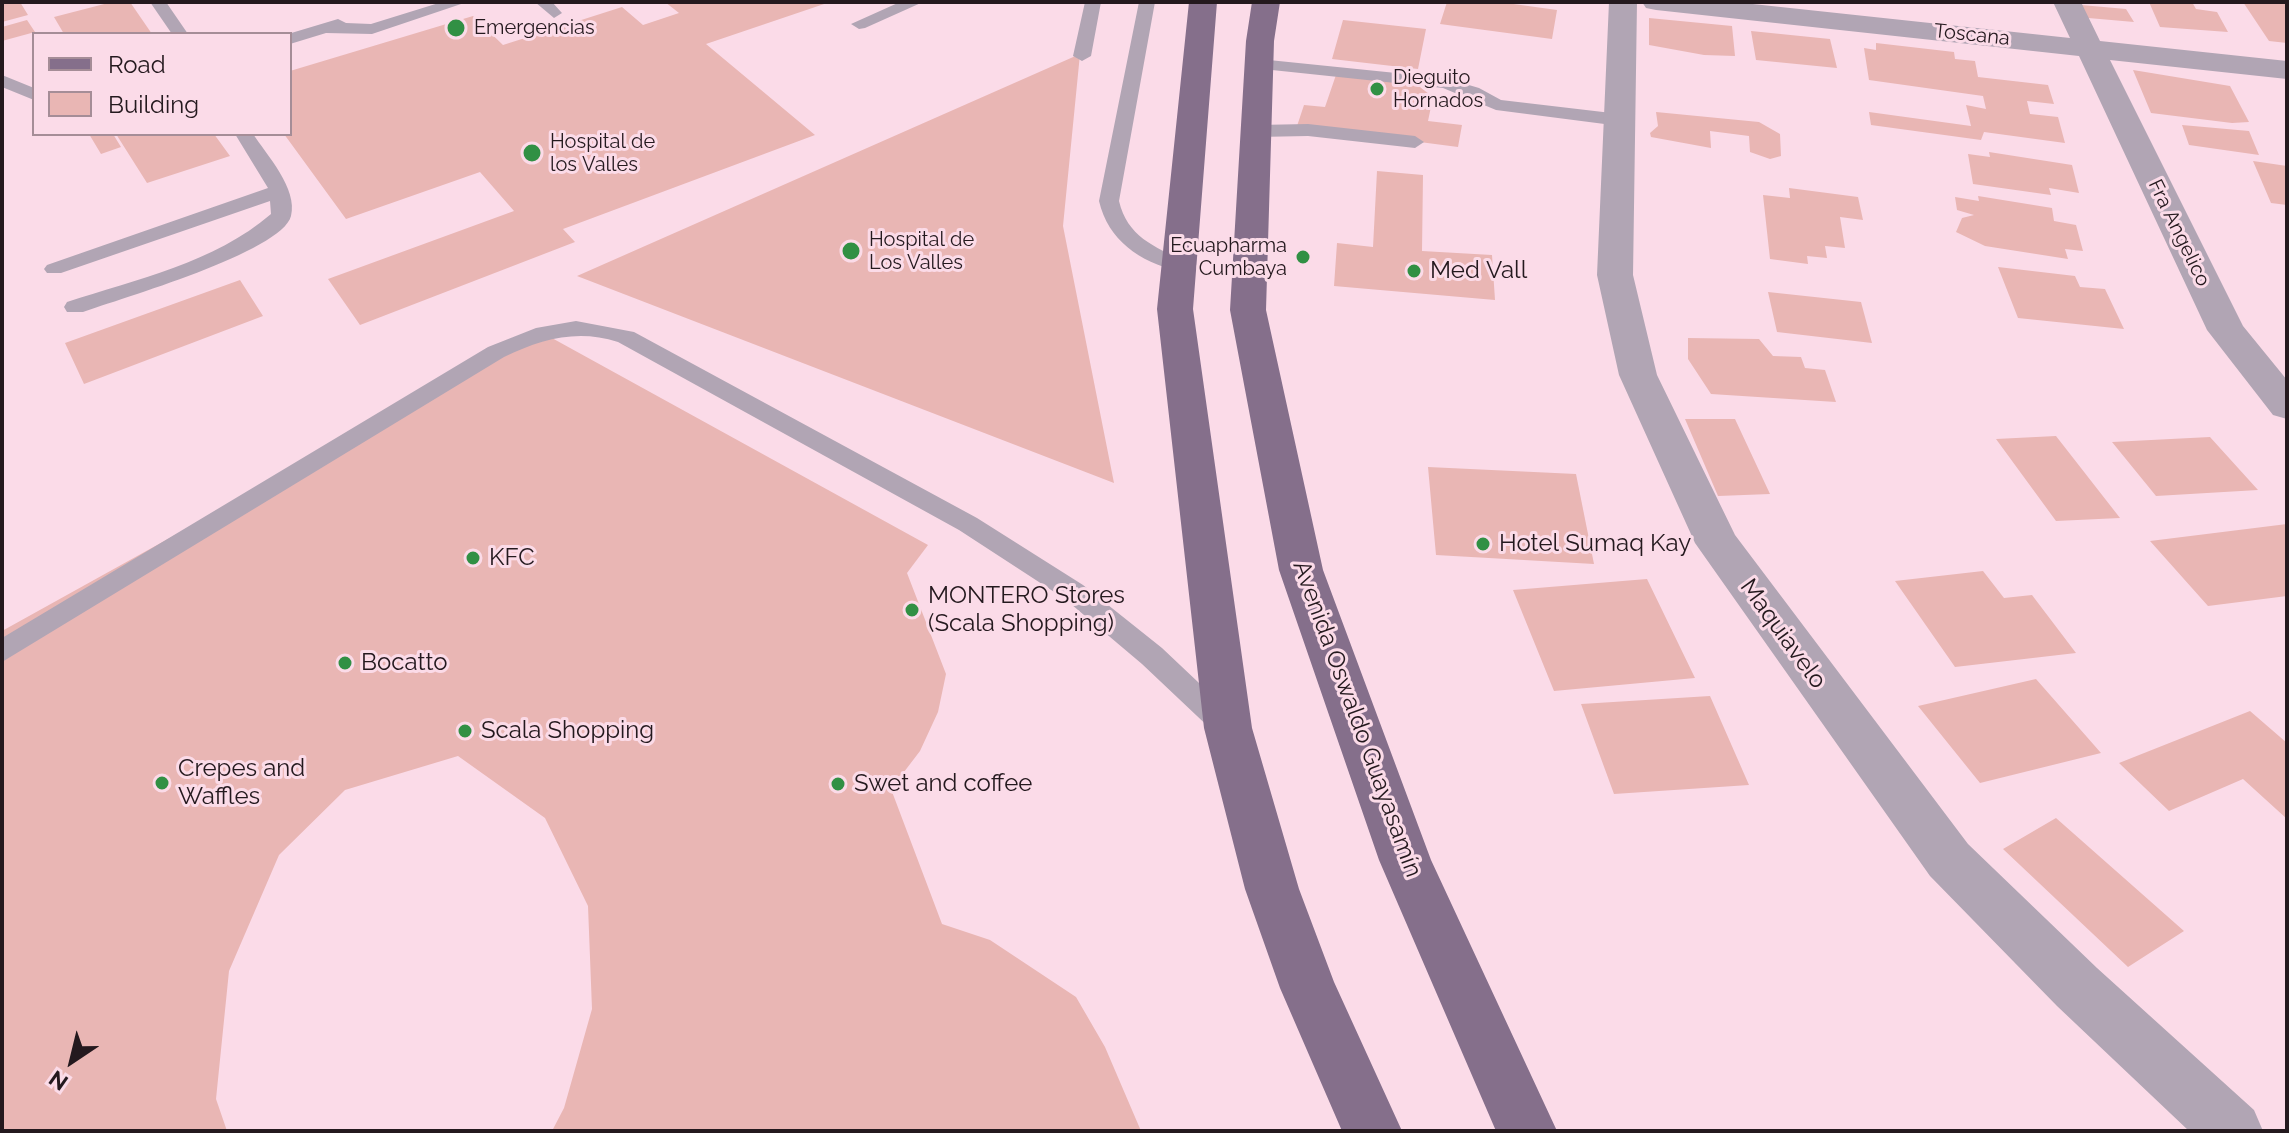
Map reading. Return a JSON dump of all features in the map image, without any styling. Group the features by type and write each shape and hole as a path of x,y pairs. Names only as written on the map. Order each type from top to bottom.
{"main road":[{"path":"1203,2 1178,265 1177,329 1228,728 1277,903 1308,988 1372,1131"},
{"name":"Avenida Oswaldo Guayasamín","path":"1266,2 1259,64 1248,310 1301,570 1405,860 1527,1131"}],"street":[{"name":"Maquiavelo","path":"1623,2 1615,275 1635,361 1717,543 1949,860 2077,987 2233,1131"},
{"name":"Toscana","path":"1656,2 2069,21 2287,70"},
{"name":"Fra Angelico","path":"2069,21 2226,330 2287,406"}],"lane":[{"path":"158,2 179,32"},
{"path":"292,38 410,2"},
{"path":"324,28 372,29 459,2"},
{"path":"859,24 915,2"},
{"path":"1082,56 1093,2"},
{"path":"1147,2 1109,201 1111,217 1117,229 1135,244 1178,265"},
{"path":"1259,64 1445,83 1473,92 1496,105 1620,120"},
{"path":"2,80 32,94"},
{"path":"1257,131 1308,130 1415,142"},
{"path":"75,307 248,243 281,216 279,191 245,136"},
{"path":"54,269 279,191"},
{"path":"2,651 496,352 551,329 603,328 626,337 968,524 1074,592 1152,656 1228,728"}],"building":[{"path":"2,2 20,2 28,15 2,22"},
{"path":"112,2 130,2 151,32 63,32 54,17"},
{"name":"Hospital de los Valles","path":"665,2 830,2 706,44 815,135 563,229 575,242 360,325 328,279 514,211 480,172 346,219 285,136 292,136 292,70 473,16 503,45 622,7 643,25 679,13"},
{"path":"1447,2 1499,2 1557,10 1552,39 1440,24"},
{"path":"2149,2 2192,2 2196,9 2217,12 2228,32 2160,27"},
{"path":"2243,2 2287,2 2287,43 2269,41"},
{"path":"2070,4 2126,9 2134,22 2077,17"},
{"path":"1649,18 1732,26 1735,56 1704,55 1649,45"},
{"path":"27,20 35,32 2,41 2,27"},
{"path":"1343,20 1426,29 1418,69 1332,59"},
{"path":"1751,31 1830,39 1837,68 1756,60"},
{"path":"1876,43 1954,52 1955,59 1975,61 1978,77 2048,85 2054,104 2027,101 2030,114 2058,117 2065,143 1984,132 1981,140 1871,125 1869,112 1971,126 1966,105 1986,109 1983,96 1869,80 1864,48 1876,50"},
{"name":"Hospital de Los Valles","path":"1080,54 1063,226 1114,483 577,276"},
{"path":"2133,70 2230,86 2249,122 2232,123 2151,113"},
{"path":"1337,72 1412,81 1433,97 1428,121 1462,125 1458,147 1297,126 1304,105 1325,107"},
{"path":"1656,112 1759,122 1780,134 1781,156 1770,159 1750,152 1749,136 1710,131 1711,148 1651,137 1650,133 1658,126"},
{"path":"2182,125 2249,131 2259,155 2189,145"},
{"path":"90,136 114,136 121,147 101,154"},
{"path":"117,136 215,136 230,156 147,183"},
{"path":"1989,152 2072,165 2079,193 2049,188 2051,195 1973,184 1968,154 1990,157"},
{"path":"2253,161 2287,166 2287,205 2271,203"},
{"name":"Med Vall","path":"1377,171 1423,175 1422,251 1492,255 1495,300 1334,286 1337,243 1373,247"},
{"path":"1789,188 1858,197 1863,220 1840,217 1845,248 1825,246 1827,258 1807,256 1808,264 1770,259 1763,195 1790,198"},
{"path":"1978,196 2052,208 2054,221 2076,225 2083,251 2065,249 2068,259 1985,246 1956,232 1962,218 1974,215 1957,210 1955,197 1979,201"},
{"path":"1998,267 2075,276 2080,287 2105,289 2124,329 2018,318"},
{"path":"240,280 263,316 84,384 65,343"},
{"path":"1768,292 1861,302 1872,343 1777,332"},
{"name":"Scala Shopping","path":"541,332 928,545 907,573 946,674 938,712 920,751 891,789 942,924 990,940 1076,997 1105,1047 1141,1131 552,1131 564,1108 592,1009 588,906 545,818 458,756 345,790 279,855 229,971 216,1099 227,1131 2,1131 2,631"},
{"path":"1688,338 1759,339 1773,356 1801,357 1805,368 1825,370 1836,402 1711,394 1688,359"},
{"path":"1685,419 1735,419 1770,494 1718,496"},
{"path":"2056,436 2120,518 2056,521 1996,439"},
{"path":"2210,437 2258,490 2156,496 2112,442"},
{"path":"1428,467 1576,474 1594,564 1436,555"},
{"path":"2287,524 2287,596 2208,606 2150,541"},
{"path":"1983,571 2004,598 2032,595 2076,653 1955,667 1895,581"},
{"path":"1647,579 1695,678 1554,691 1513,590"},
{"path":"2036,679 2101,753 1980,783 1918,706"},
{"path":"1710,696 1749,785 1614,794 1581,704"},
{"path":"2250,711 2287,743 2287,819 2243,779 2169,811 2119,763"},
{"path":"2056,818 2184,931 2128,967 2003,849"}],"place":[{"name":"Emergencias","path":"456,28"},
{"name":"Dieguito Hornados","path":"1377,89"},
{"name":"Hospital de los Valles","path":"532,153"},
{"name":"Hospital de Los Valles","path":"851,251"},
{"name":"Ecuapharma Cumbaya","path":"1303,257"},
{"name":"Med Vall","path":"1414,271"},
{"name":"Hotel Sumaq Kay","path":"1483,544"},
{"name":"KFC","path":"473,558"},
{"name":"MONTERO Stores (Scala Shopping)","path":"912,610"},
{"name":"Bocatto","path":"345,663"},
{"name":"Scala Shopping","path":"465,731"},
{"name":"Crepes and Waffles","path":"162,783"},
{"name":"Swet and coffee","path":"838,784"}]}
